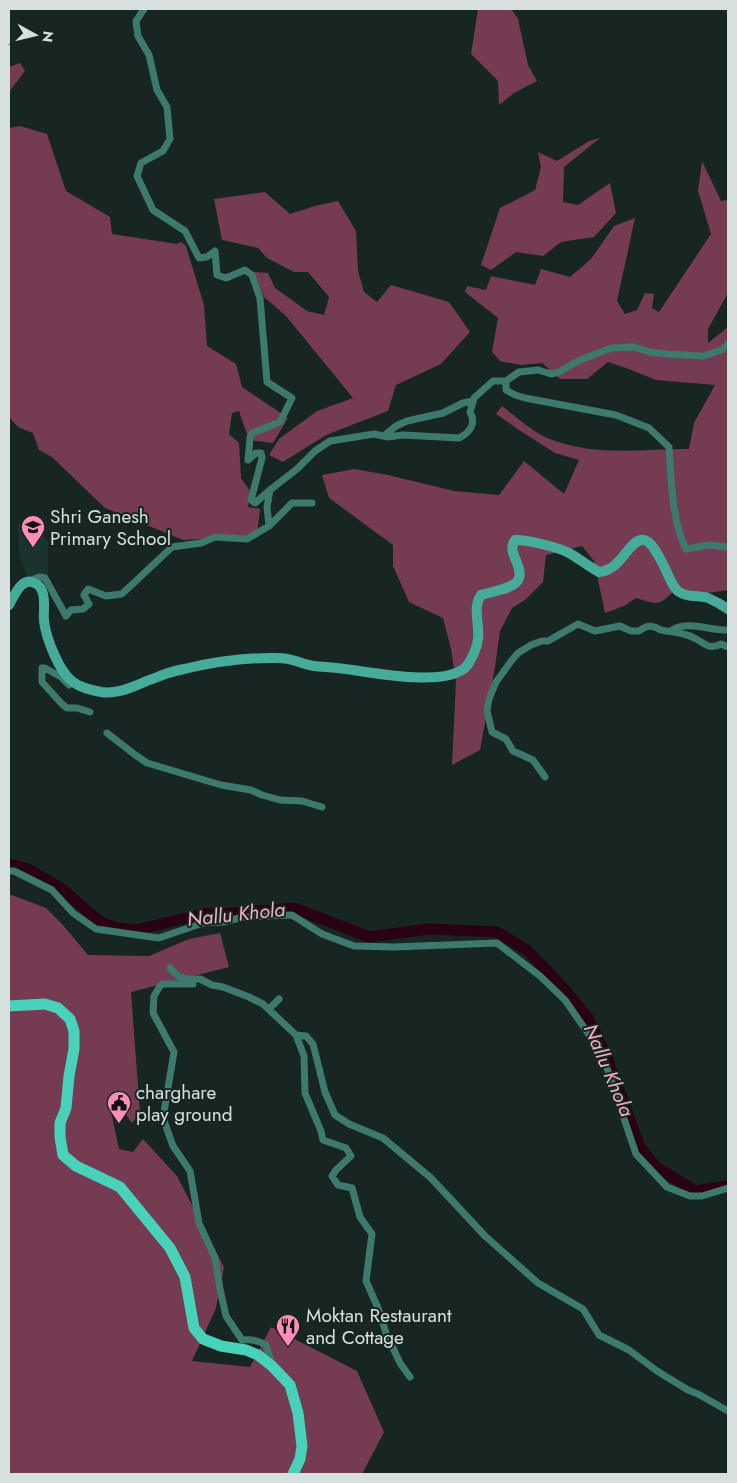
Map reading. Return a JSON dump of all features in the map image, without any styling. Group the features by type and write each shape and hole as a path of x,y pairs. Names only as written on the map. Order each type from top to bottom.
{"main road":[{"path":"9,604 21,585 30,581 37,584 42,590 44,622 50,644 64,672 71,681 82,687 112,693 184,669 231,659 287,658 313,666 398,676 438,677 460,672 467,667 476,647 478,638 477,605 481,595 513,586 518,582 520,570 514,557 512,546 515,540 562,551 599,572 605,572 623,558 632,545 638,540 644,539 655,550 678,592 706,598 728,609"},
{"path":"9,1006 45,1004 58,1008 70,1019 74,1031 74,1049 68,1076 66,1108 60,1122 63,1155 76,1166 120,1187 170,1248 185,1277 194,1328 203,1339 221,1346 246,1350 258,1355 272,1366 290,1385 298,1413 302,1446 300,1459 293,1474"}],"street":[{"path":"144,9 136,21 138,36 149,55 157,90 166,107 170,139 164,151 141,163 137,176 153,210 185,231 199,258 215,251 217,275 226,278 245,270 252,275 260,298 266,382 292,398 280,422 252,433 250,438 248,460 256,453 261,453 262,458 251,500 255,503 297,469 315,451 330,441 367,434 459,438 472,427 473,417 470,412 474,398 493,381 506,381 519,372 538,370 551,374 559,372 578,361 611,348 634,347 650,352 704,356 722,350 728,344"},
{"path":"506,381 506,390 515,395 568,407 596,410 616,415 648,428 669,447 672,492 680,536 686,549 709,545 728,547"},
{"path":"385,435 406,421 443,413 463,403 473,401"},
{"path":"269,526 267,507 270,490"},
{"path":"30,581 39,577 45,578 66,616 71,610 83,609 89,604 84,595 88,589 106,596 122,594 172,547 200,544 215,537 247,539 269,526 292,503 312,503"},
{"path":"545,777 533,760 513,751 506,739 492,732 487,711 488,699 496,682 518,653 531,645 548,641 578,624 595,631 620,626 632,631 639,631 652,626 658,630 672,630 684,626 722,631 728,630"},
{"path":"672,630 695,638 705,646 714,647 721,644 728,647"},
{"path":"82,687 69,685 61,677 42,668 42,682 62,704 67,708 77,708 90,712"},
{"path":"107,733 147,762 221,785 251,790 280,800 302,801 322,807"},
{"path":"9,871 14,871 52,890 73,913 96,928 159,938 203,923 223,922 243,917 292,914 322,934 354,946 394,947 497,943 540,976 565,1000 592,1039 605,1062 636,1154 667,1186 690,1196 702,1196 728,1188"},
{"path":"170,968 179,977 200,979 208,984 249,997 263,1004 296,1035 304,1056 305,1093 323,1140 346,1148 350,1156 332,1176 338,1185 352,1188 360,1217 372,1234 366,1281 378,1308 386,1333 400,1363 410,1377"},
{"path":"208,984 163,984 154,996 153,1013 174,1052 163,1118 173,1146 190,1171 198,1223 216,1258 226,1316 242,1340 259,1341 266,1345 272,1366"},
{"path":"270,1009 279,999"},
{"path":"296,1035 306,1036 313,1044 325,1092 334,1116 383,1138 431,1178 485,1236 538,1283 583,1309 599,1336 630,1350 657,1371 728,1411"}],"shaded area":[{"path":"478,9 511,9 518,19 528,65 537,81 514,93 499,105 498,81 471,54"},
{"path":"20,63 25,71 9,92 9,67"},
{"path":"20,126 47,134 66,191 110,217 112,234 177,244 181,242 186,246 204,305 207,346 236,364 242,387 288,418 273,443 249,440 239,411 232,413 229,434 239,443 241,478 250,491 248,507 260,509 257,536 183,540 105,508 52,457 39,450 33,433 18,427 9,417 9,128"},
{"path":"600,138 564,167 563,202 578,205 610,183 616,213 594,237 561,242 543,256 516,252 491,270 481,265 500,208 535,190 541,167 538,152 557,161 589,141"},
{"path":"702,161 721,201 728,200 728,293 708,329 708,343 728,327 728,590 701,594 676,589 666,599 658,603 636,598 624,606 605,613 594,561 582,546 546,555 543,582 525,600 512,608 500,631 480,750 452,765 456,681 451,649 443,618 409,602 393,566 393,545 329,498 322,475 354,469 454,491 499,495 524,461 564,494 579,460 555,453 496,414 502,406 542,436 582,448 617,451 689,449 694,423 715,385 656,380 608,362 587,379 560,379 542,363 521,365 500,361 492,352 498,318 465,292 467,286 486,290 491,276 535,285 541,269 570,277 591,259 614,226 635,218 617,301 625,314 637,310 645,293 654,294 652,308 659,312 711,234 698,191"},
{"path":"265,192 290,214 338,201 356,231 358,271 364,292 377,302 391,285 449,302 470,332 441,364 396,385 388,411 326,435 283,462 269,455 279,439 317,411 353,398 286,316 264,297 254,272 268,273 275,288 307,311 324,315 329,297 308,272 294,272 267,258 258,248 222,240 214,199"},
{"name":"Shri Ganesh Primary School","path":"18,524 34,524 48,542 48,575 28,578 19,555"},
{"path":"9,894 46,908 88,955 149,956 189,939 220,933 229,967 131,992 140,1113 132,1123 116,1098 110,1107 119,1149 133,1152 143,1139 177,1176 224,1267 216,1308 192,1361 250,1367 271,1327 357,1371 384,1432 362,1474 9,1474"}],"waterway":[{"name":"Nallu Khola","path":"9,864 28,869 62,889 99,921 116,928 136,930 203,914 294,908 369,937 430,929 497,932 527,950 560,984 588,1018 606,1055 640,1147 656,1167 695,1191 728,1186"}],"place":[{"name":"Shri Ganesh Primary School","path":"33,548"},
{"name":"charghare play ground","path":"119,1124"},
{"name":"Moktan Restaurant and Cottage","path":"288,1347"}]}
